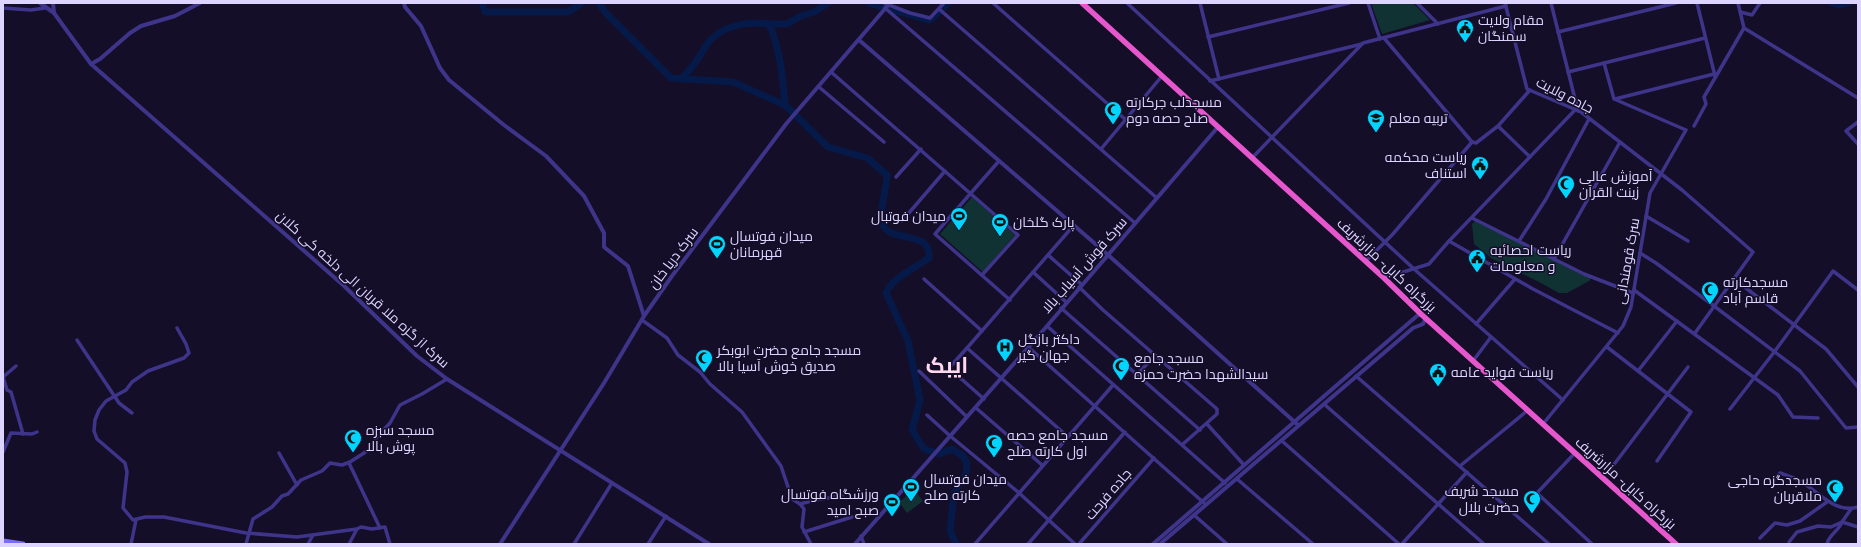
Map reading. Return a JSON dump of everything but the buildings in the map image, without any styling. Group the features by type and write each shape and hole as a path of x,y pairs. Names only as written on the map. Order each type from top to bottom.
{"highway":[{"name":"بزرگراه کابل - مزارشریف","path":"1082,3 1366,261 1424,317 1676,544"}],"main road":[{"path":"3,541 23,544"}],"street":[{"name":"سرک از گزه ملا قربان الی دلخه کی کلان","path":"40,3 54,13 91,64 343,285 417,356 447,379 709,544"},
{"path":"53,3 54,13"},
{"path":"91,64 100,59 130,33 141,26 175,16 200,3"},
{"path":"404,3 409,12 421,26 440,68 449,80 504,125 546,156 584,196 604,233 604,247 628,266 643,318 667,338 678,355 700,372 710,384 742,412 781,466 792,499 800,504 805,512 802,524 810,544"},
{"path":"887,5 930,18 944,3"},
{"path":"993,3 1126,120"},
{"path":"1127,3 1414,269 1563,400"},
{"path":"1200,3 1219,79"},
{"path":"1208,37 1349,3"},
{"path":"1368,3 1380,39"},
{"path":"1417,3 1438,24"},
{"path":"1384,278 1429,264 1449,241 1576,110 1551,3"},
{"path":"1558,32 1676,3"},
{"path":"1696,3 1715,76"},
{"path":"1738,3 1744,28 1858,98"},
{"path":"1740,12 1752,15 1760,3"},
{"name":"جاده ولایت","path":"1210,81 1438,24 1505,4 1527,89 1576,110 1590,119 1717,219 1753,252 1734,279"},
{"path":"887,5 1135,223"},
{"name":"سرک دریا خان","path":"500,544 561,451 643,318 672,276 786,124 810,98 887,5"},
{"path":"3,8 31,10 45,8"},
{"path":"939,9 1157,198"},
{"path":"1694,126 1706,104 1704,97 1744,28"},
{"path":"1384,38 1472,142"},
{"path":"1568,72 1705,38"},
{"path":"859,40 1108,254 1297,423"},
{"path":"1252,158 1363,43"},
{"path":"1604,63 1614,99 1715,76"},
{"path":"832,72 1018,235 982,275"},
{"path":"1101,149 1162,76"},
{"path":"819,87 884,142"},
{"path":"1366,261 1384,241 1392,235 1472,142 1476,143 1498,126 1530,90"},
{"name":"سرک قومندانی","path":"1543,424 1623,326 1631,307 1650,193 1686,130 1614,99"},
{"path":"1519,241 1546,199 1590,119"},
{"path":"1858,122 1846,131 1858,144"},
{"path":"1498,126 1530,157"},
{"name":"سرک قوش آسیاب بالا","path":"855,544 949,435 984,399 1027,346 1047,326 1066,302 1218,127"},
{"path":"1554,259 1620,142"},
{"path":"896,177 920,150"},
{"path":"999,161 935,234 1010,300"},
{"path":"902,221 945,171"},
{"path":"1646,216 1688,241"},
{"path":"1472,218 1584,274 1634,291 1695,333 1778,395 1793,417 1818,418"},
{"path":"984,399 949,368 1074,225"},
{"path":"1449,241 1515,279 1618,333"},
{"path":"1640,253 1656,263 1800,370 1846,428 1858,427"},
{"path":"1048,255 1155,355 1217,409 1217,414 1183,444"},
{"path":"1730,409 1775,351 1833,271 1858,290"},
{"path":"1033,272 1066,302"},
{"path":"924,279 982,331"},
{"path":"1476,324 1515,279"},
{"path":"1695,333 1734,279 1826,348 1858,388"},
{"path":"1412,304 1416,315 1415,319"},
{"path":"1061,308 1200,430"},
{"path":"1153,544 1173,525 1204,503 1237,479 1282,441 1297,423 1324,404 1413,328 1423,324 1424,317 1415,319 1297,423 1244,466 1204,503 1194,515 1160,544"},
{"path":"1638,371 1677,321"},
{"path":"1047,326 1113,385 1183,444 1225,483"},
{"path":"1419,326 1435,327"},
{"path":"177,328 186,344 188,353 184,358 148,371 132,382 126,390 102,404 94,420 94,431 97,439 125,463 127,472 123,508 133,520 145,517 164,517 249,532 297,537 358,529 361,527 372,529 385,527 390,544"},
{"path":"1473,361 1491,337"},
{"path":"77,340 120,403 132,413"},
{"path":"1027,346 1204,503"},
{"path":"1607,347 1691,413 1657,461"},
{"path":"967,348 1067,436"},
{"path":"1137,375 1155,355"},
{"path":"16,366 3,377 8,390 11,392 23,434"},
{"path":"1609,471 1688,367"},
{"path":"919,372 968,417"},
{"path":"1356,376 1549,544"},
{"path":"246,544 253,520 272,507 282,496 288,494 301,480 322,471 330,463 339,466 349,463 371,448 376,438 390,424 400,405 447,379"},
{"path":"975,544 1018,492 1113,385"},
{"path":"1324,404 1484,544"},
{"path":"976,408 1042,466"},
{"path":"1460,466 1528,410"},
{"path":"927,415 1018,492 1075,544"},
{"path":"1207,424 1244,466"},
{"path":"3,452 11,433 23,434 37,432"},
{"path":"1028,544 1124,432"},
{"path":"1282,441 1400,544 1466,472"},
{"path":"279,453 297,485"},
{"path":"1575,453 1537,493 1592,544"},
{"name":"جاده فرحت","path":"1079,544 1154,458"},
{"path":"349,463 380,528"},
{"path":"1773,481 1780,473 1801,481 1817,492 1827,502 1850,509 1858,507"},
{"path":"1237,479 1312,544"},
{"path":"574,544 612,483"},
{"path":"800,504 842,496"},
{"path":"1760,538 1775,523 1787,525 1800,521 1827,502"},
{"path":"1827,544 1828,539 1840,528 1850,509"},
{"path":"1194,515 1226,544"},
{"path":"648,544 666,516"},
{"path":"804,532 852,517"},
{"path":"131,544 136,520"},
{"path":"1789,542 1798,532 1818,526 1831,527 1842,522 1858,527"},
{"path":"349,544 358,529"},
{"path":"308,544 313,535"},
{"path":"861,536 864,544"}],"green space":[{"path":"1371,3 1413,3 1430,20 1382,34"},
{"name":"پارک گلخان","path":"972,197 1015,235 983,272 940,234"},
{"path":"1475,221 1592,277 1589,281 1567,293 1559,293 1491,258 1474,244 1472,224"},
{"name":"میدان فوتسال کارته صلح","path":"914,490 923,501 907,513 899,502"}],"waterway":[{"path":"482,3 485,12 568,12 582,3"},
{"path":"599,3 605,12 671,78 733,82 785,105 828,147 867,158 887,175 883,200 883,225 887,230 894,234 918,240 928,249 929,258 905,273 889,287 886,293 908,341 920,400 912,430 924,449 939,454 952,449 963,456 967,463 966,474 954,493 950,531 956,544"},
{"path":"769,24 787,24 801,16 814,12 828,3"},
{"path":"869,3 882,7"},
{"path":"942,9 948,3"},
{"path":"1832,3 1838,5 1848,3"},
{"path":"889,9 930,20 939,12"},
{"path":"681,79 694,65 707,44 720,32 744,24 769,24 778,53 785,105"}],"place":[{"name":"مقام ولایت سمنگان","path":"1465,43"},
{"name":"مسجدلب جرکارته صلح حصه دوم","path":"1113,125"},
{"name":"تربیه معلم","path":"1376,133"},
{"name":"ریاست محکمه استناف","path":"1480,180"},
{"name":"آموزش عالی زینت القرآن","path":"1566,199"},
{"name":"میدان فوتبال","path":"959,231"},
{"name":"پارک گلخان","path":"1000,237"},
{"name":"میدان فوتسال قهرمانان","path":"717,259"},
{"name":"ریاست احصائیه و معلومات","path":"1477,273"},
{"name":"مسجدکارته قاسم آباد","path":"1710,305"},
{"name":"داکتر بازگل جهان گیر","path":"1005,362"},
{"name":"مسجد جامع حضرت ابوبکر صدیق خوش آسیا بالا","path":"704,373"},
{"name":"مسجد جامع سیدالشهدا حضرت حمزه","path":"1121,381"},
{"name":"ریاست فواید عامه","path":"1438,387"},
{"name":"مسجد سبزه پوش بالا","path":"353,453"},
{"name":"مسجد جامع حصه اول کارته صلح","path":"994,458"},
{"name":"میدان فوتسال کارته صلح","path":"911,502"},
{"name":"مسجدگزه حاجی ملاقربان","path":"1835,503"},
{"name":"مسجد شریف حضرت بلال","path":"1532,514"},
{"name":"ورزشگاه فوتسال صبح امید","path":"892,517"}],"district":[{"name":"ایبک","path":"947,365"}]}
